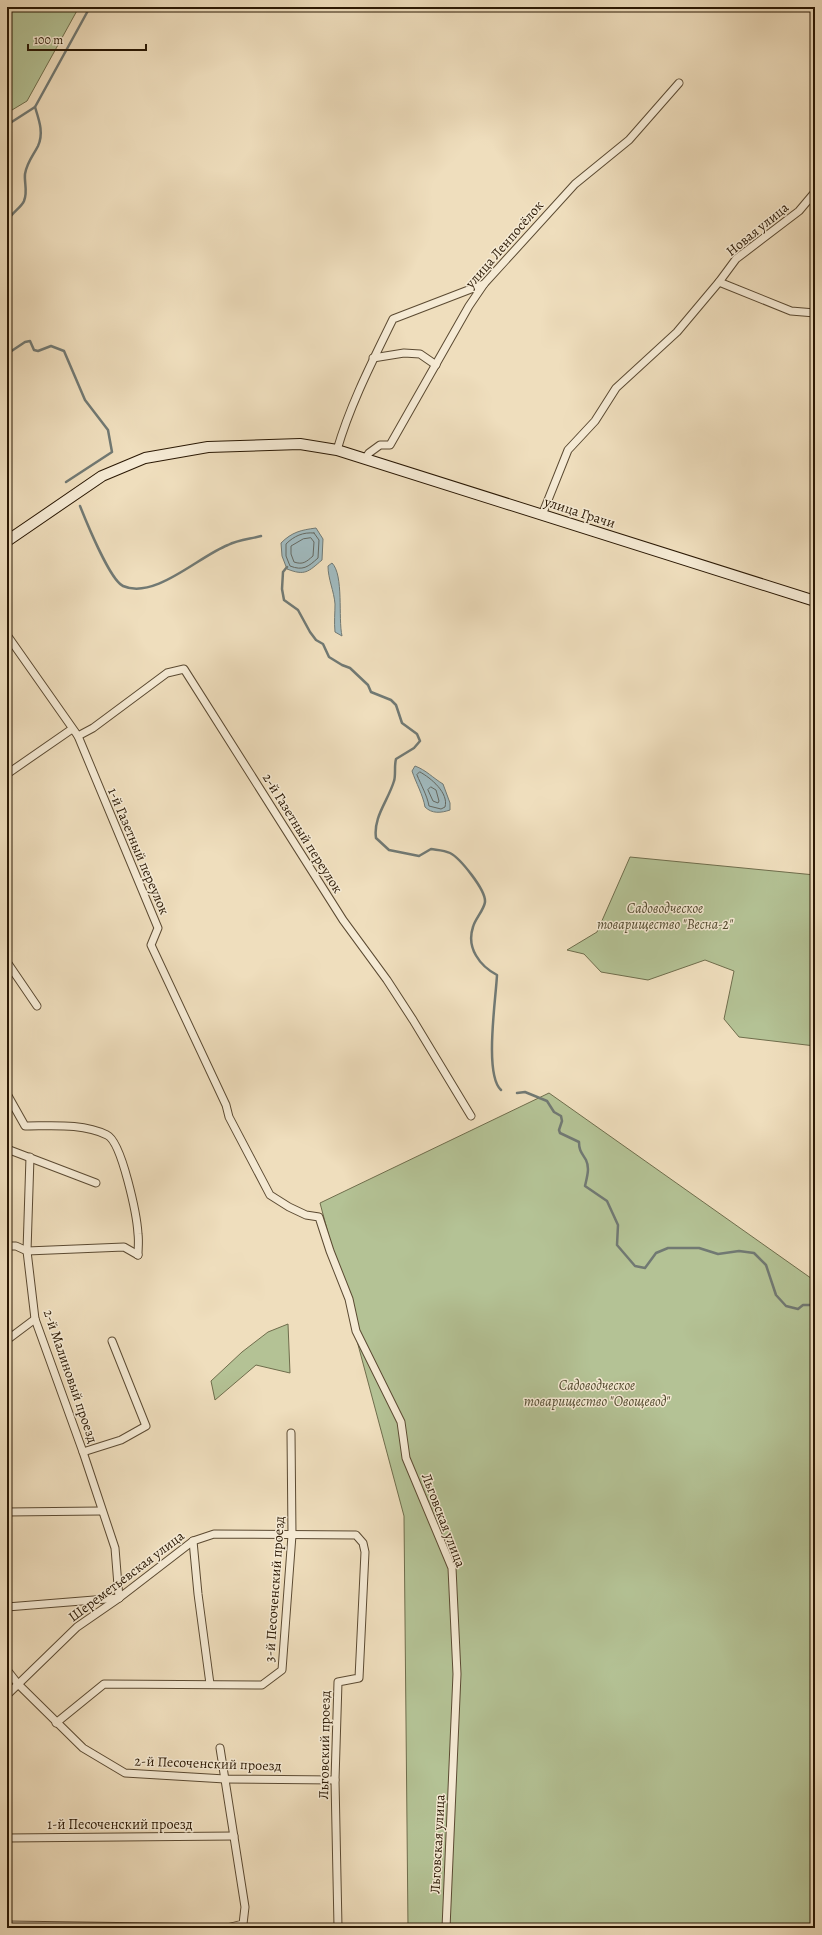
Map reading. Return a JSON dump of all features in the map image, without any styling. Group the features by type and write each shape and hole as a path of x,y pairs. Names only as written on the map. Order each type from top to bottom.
{"street":[{"name":"улица Ленпосёлок","path":"366,459 369,453 380,444 390,445 469,306 484,284 575,184 629,140 679,83"},
{"name":"Новая улица","path":"542,515 568,450 595,421 616,388 677,332 719,282 736,258 799,211 815,192"},
{"path":"719,282 791,311 815,313"},
{"path":"337,450 344,425 393,319 484,284"},
{"path":"374,358 404,353 420,354 436,365"},
{"name":"улица Грачи","path":"7,541 102,476 145,458 208,447 300,444 337,450 815,601"},
{"name":"1-й Газетный переулок","path":"7,635 78,736 158,928 151,945 226,1105 229,1117 270,1195"},
{"name":"2-й Газетный переулок","path":"78,736 93,728 167,673 184,669 343,920 405,1007 471,1116"},
{"path":"7,774 72,729"},
{"path":"7,962 37,1006"},
{"path":"7,1094 25,1126 79,1127 109,1136 117,1145 132,1196 138,1233 138,1255 124,1247 27,1251 16,1246 7,1246"},
{"path":"7,1149 96,1183"},
{"name":"2-й Малиновый проезд","path":"30,1157 27,1251 35,1319 83,1452 101,1511 115,1548 119,1598"},
{"name":"Льговская улица","path":"270,1195 300,1212 319,1217 349,1299 356,1331 401,1422 406,1458 452,1568 457,1674 446,1928"},
{"path":"7,1340 35,1319"},
{"path":"83,1452 122,1440 146,1426 112,1341"},
{"name":"3-й Песоченский проезд","path":"56,1723 104,1684 262,1685 282,1670 292,1535 291,1433"},
{"path":"7,1512 101,1511"},
{"name":"Шереметьевская улица","path":"7,1694 77,1627 119,1598 193,1541 214,1534 356,1535"},
{"name":"Льговский проезд","path":"339,1927 335,1780 338,1682 359,1678 365,1552 363,1543 356,1535"},
{"path":"193,1541 198,1594 210,1684"},
{"path":"7,1607 119,1598"},
{"name":"2-й Песоченский проезд","path":"7,1670 18,1684 56,1723 83,1748 126,1773 225,1779 335,1780"},
{"path":"7,1925 227,1928 243,1924 245,1907 220,1748"},
{"name":"1-й Песоченский проезд","path":"7,1838 234,1836"}],"green space":[{"path":"7,7 79,7 27,101 7,113"},
{"name":"Садоводческое товарищество \"Весна-2\"","path":"630,857 815,875 815,1046 739,1037 724,1019 734,971 705,960 648,980 601,972 584,954 567,950 597,932"},
{"name":"Садоводческое товарищество \"Овощевод\"","path":"549,1093 815,1281 815,1928 408,1928 404,1516 320,1203"},
{"path":"288,1324 290,1373 256,1365 215,1400 211,1381 242,1352 268,1332"}],"water":[{"path":"316,528 323,539 322,560 306,572 298,572 287,569 282,556 281,543 289,536 297,532"},
{"path":"332,563 336,569 338,577 342,636 335,632 335,604 328,566"},
{"path":"415,766 443,784 450,803 450,810 437,812 431,811 425,807 412,771"}],"waterway":[{"path":"7,125 35,107 90,7"},
{"path":"7,222 24,201 26,194 26,170 40,141 41,131 35,107"},
{"path":"7,354 25,342 30,341 34,350 38,351 51,346 64,351 85,400 108,430 112,452 66,482"},
{"path":"80,506 105,562 112,573 123,586 136,589 149,587 163,582 177,575 216,550 232,543 261,536"},
{"path":"287,567 283,572 282,589 284,600 298,610 310,632 316,640 323,644 329,657 350,668 368,685 371,692 391,700 396,705 402,723 417,734 420,741 414,748 396,759 394,781 379,816 376,838 389,850 419,856 431,849 450,853 460,861 472,875 484,897 485,902 473,927 471,942 476,956 485,967 497,975 493,1018 492,1053 496,1082 501,1090"},
{"path":"517,1093 525,1092 547,1101 554,1112 561,1116 562,1121 559,1130 560,1133 579,1142 580,1150 588,1166 585,1186 607,1201 618,1225 617,1245 635,1266 645,1268 656,1253 668,1248 699,1248 718,1254 739,1251 754,1253 766,1265 776,1295 786,1306 798,1309 803,1305 815,1305"}]}
